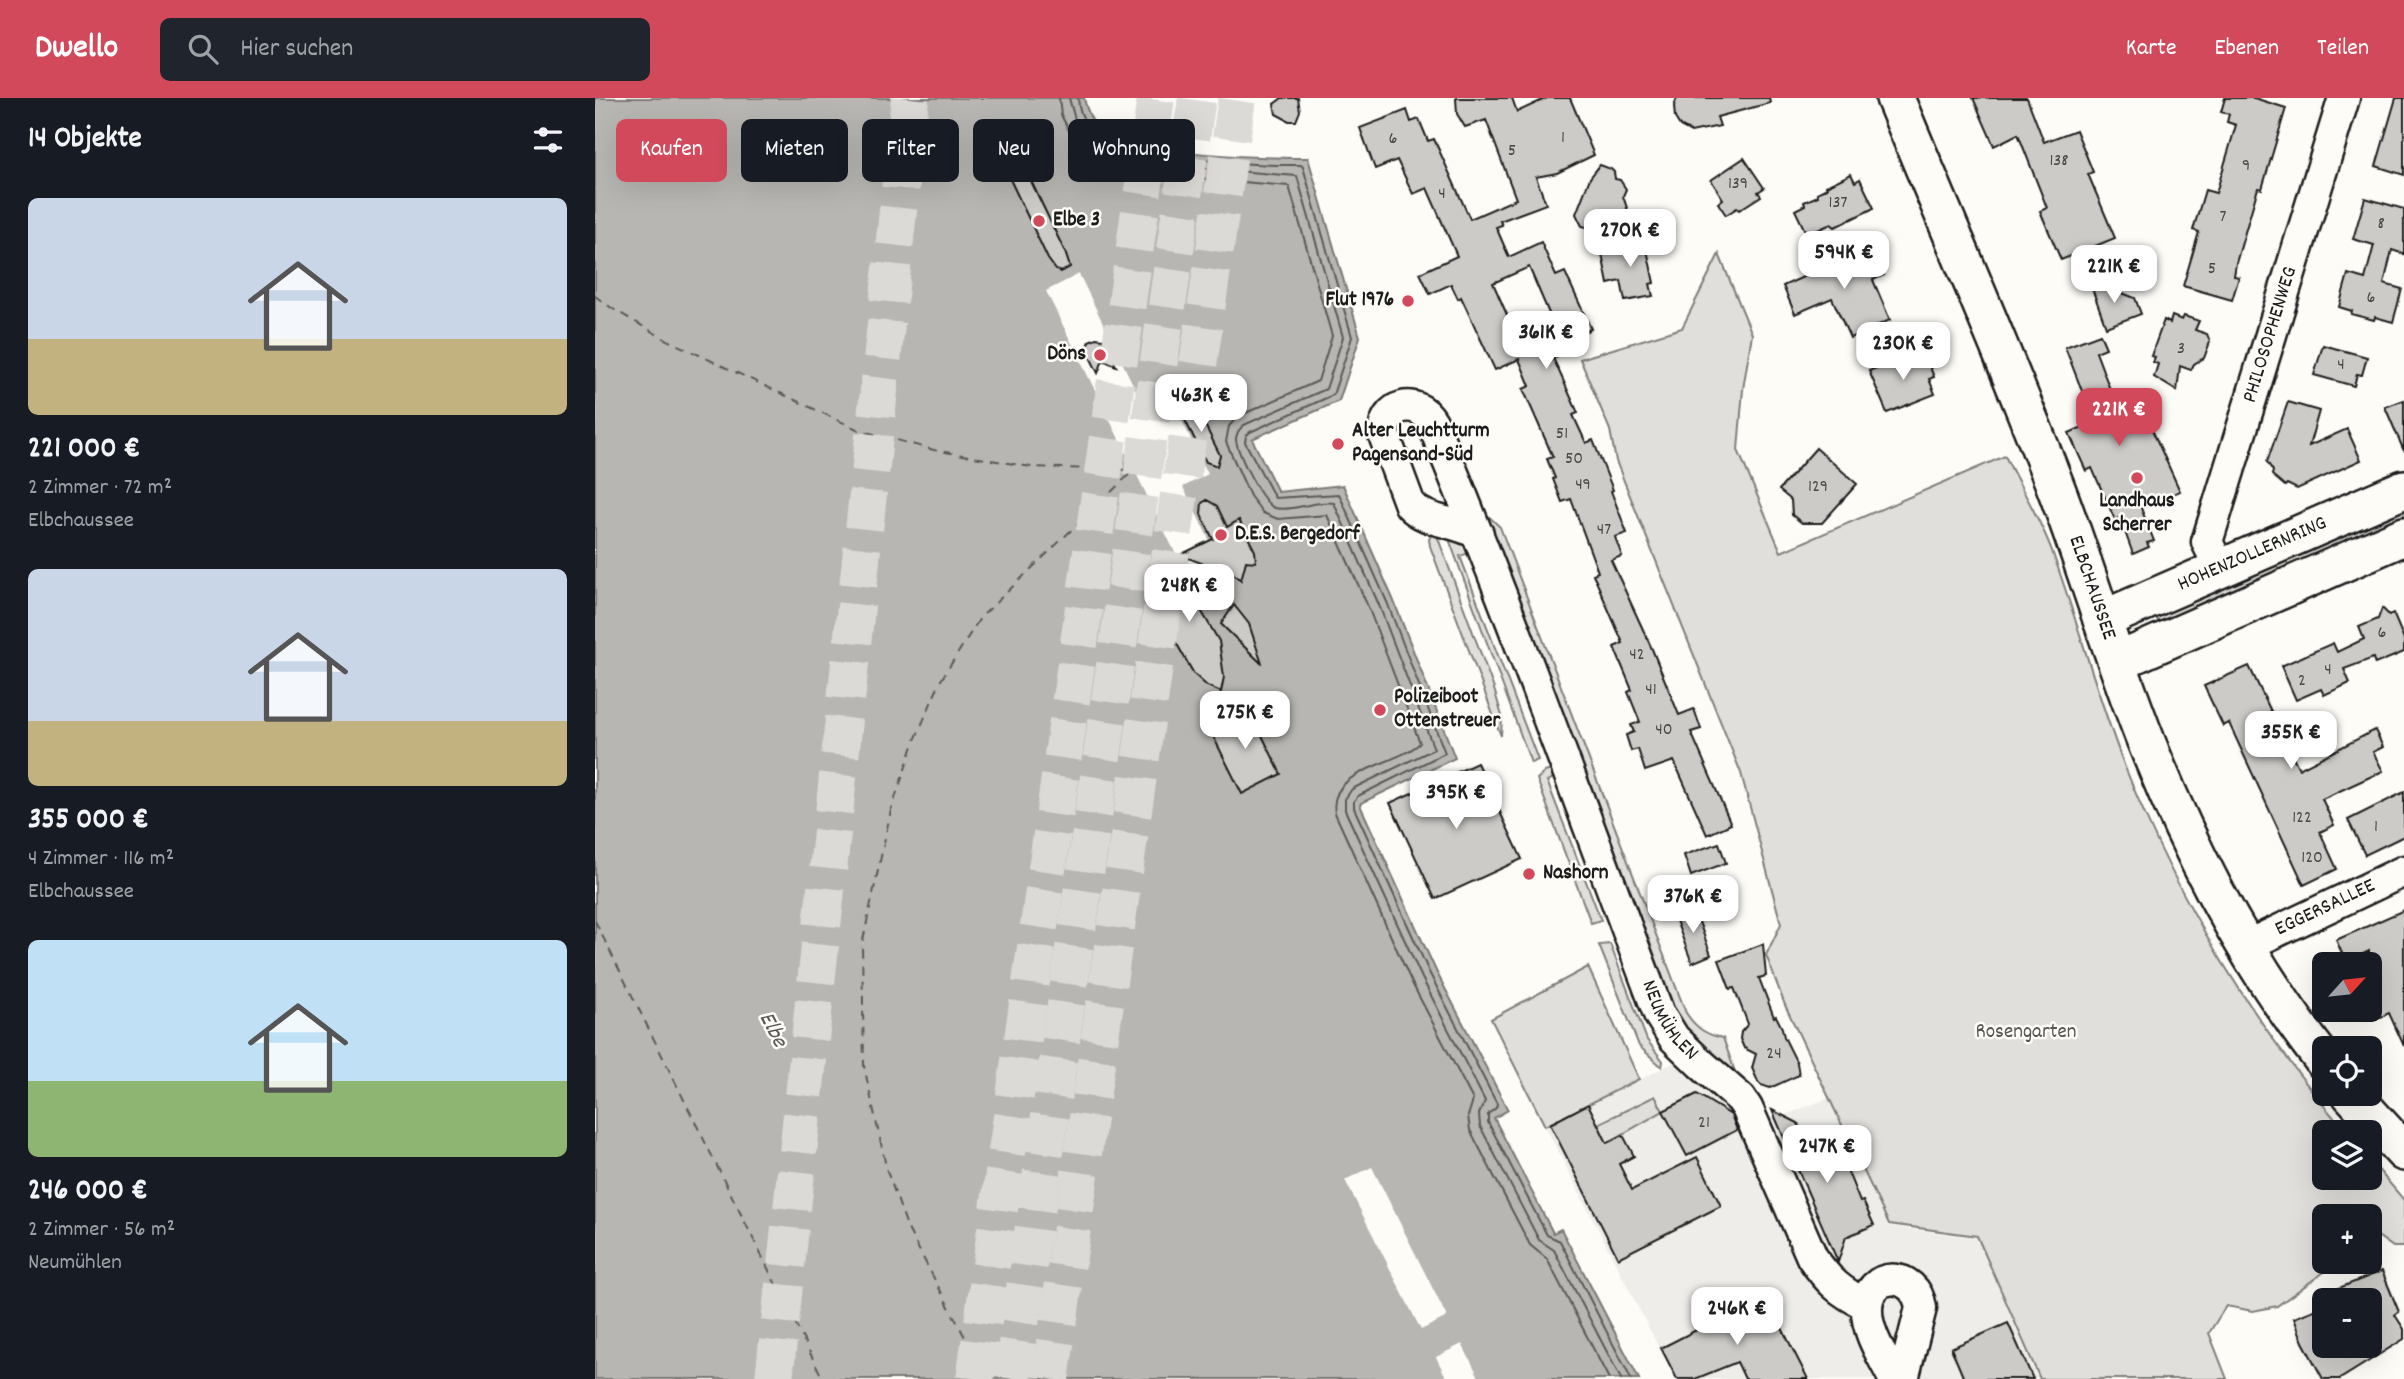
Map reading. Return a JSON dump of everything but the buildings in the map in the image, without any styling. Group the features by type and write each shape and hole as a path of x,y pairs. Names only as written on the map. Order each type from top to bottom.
{"main road":[{"name":"ELBCHAUSSEE","path":"1895,98 2035,435 2117,662 2168,793 2200,863 2246,946 2312,1043"},
{"name":"HOHENZOLLERNRING","path":"2102,620 2404,489"},
{"name":"HOHENZOLLERNRING","path":"2117,662 2404,536"},
{"path":"2362,1106 2404,1152"}],"street":[{"name":"PHILOSOPHENWEG","path":"2221,570 2207,542 2344,98"},
{"name":"NEUMÜHLEN","path":"1478,534 1659,1014 1674,1038 1741,1099 1755,1123 1812,1257 1825,1276 1838,1289 1867,1305"},
{"name":"EGGERSALLEE","path":"2246,946 2404,871"},
{"path":"1894,1379 1871,1330 1867,1305 1872,1290 1888,1280 1903,1281 1916,1291 1921,1308 1903,1379"}],"shaded area":[{"path":"1677,1061 1683,1063 1754,1127 1829,1098 1888,1226 1977,1238 2038,1379 1675,1379 1545,1126"}],"green space":[{"name":"Rosengarten","path":"1719,254 1752,334 1743,389 1738,450 1781,552 2005,456 2047,539 2125,767 2168,865 2249,1004 2312,1091 2312,1106 2324,1106 2336,1120 2312,1120 2312,1190 2382,1190 2382,1174 2404,1200 2404,1247 2393,1247 2382,1239 2382,1204 2312,1204 2312,1274 2321,1274 2277,1306 2253,1311 2226,1306 2209,1333 2227,1379 2040,1379 1977,1236 1889,1224 1785,1005 1766,955 1781,924 1741,773 1616,461 1610,430 1580,359 1682,328"},
{"path":"2404,500 2404,526 2163,630 2152,610"},
{"path":"1481,509 1500,527 1686,1013 1702,1030 1723,1038 1738,1080 1715,1063 1675,1018"},
{"path":"1435,530 1494,689 1502,716 1501,736 1430,546 1429,539"},
{"path":"1450,533 1475,551 1460,556 1538,760 1531,763 1449,539"},
{"path":"1557,768 1560,775 1547,781 1601,920 1591,923 1537,779 1545,772"},
{"path":"1610,944 1647,1040 1663,1061 1662,1067 1639,1046 1599,945"},
{"path":"1588,967 1639,1079 1545,1126 1491,1019"},
{"path":"1655,1096 1663,1111 1607,1143 1598,1124"}],"water":[{"name":"Elbe","path":"595,98 1084,98 1092,119 1068,119 1068,182 1195,182 1195,153 1308,158 1360,337 1339,401 1252,439 1278,492 1343,485 1393,599 1455,758 1360,805 1436,971 1508,1110 1494,1118 1553,1233 1561,1229 1639,1379 595,1379"}],"pier":[{"path":"1079,274 1144,407 1169,394 1208,474 1183,487 1232,585 1199,601 1046,291"},
{"path":"1372,1167 1447,1317 1421,1330 1345,1180"},
{"path":"1462,1344 1480,1379 1447,1379 1436,1357"}],"ferry route":[{"path":"595,296 665,339 859,430 934,450 1031,467 1133,470"},
{"path":"987,1379 908,1229 887,1171 864,1066 862,945 891,810 915,740 941,680 980,618 1134,470"},
{"path":"595,921 823,1379"}],"tunnel":[{"path":"774,1379 910,98"},
{"path":"975,1379 1156,98"},
{"path":"1012,1379 1197,98"},
{"path":"1050,1379 1237,98"}],"place":[{"name":"Elbe 3","path":"1039,221"},
{"name":"Flut 1976","path":"1408,301"},
{"name":"Döns","path":"1100,355"},
{"name":"Alter Leuchtturm Pagensand-Süd","path":"1338,444"},
{"name":"Landhaus Scherrer","path":"2137,478"},
{"name":"D.E.S. Bergedorf","path":"1221,535"},
{"name":"Polizeiboot Ottenstreuer","path":"1380,710"},
{"name":"Nashorn","path":"1529,874"}]}
